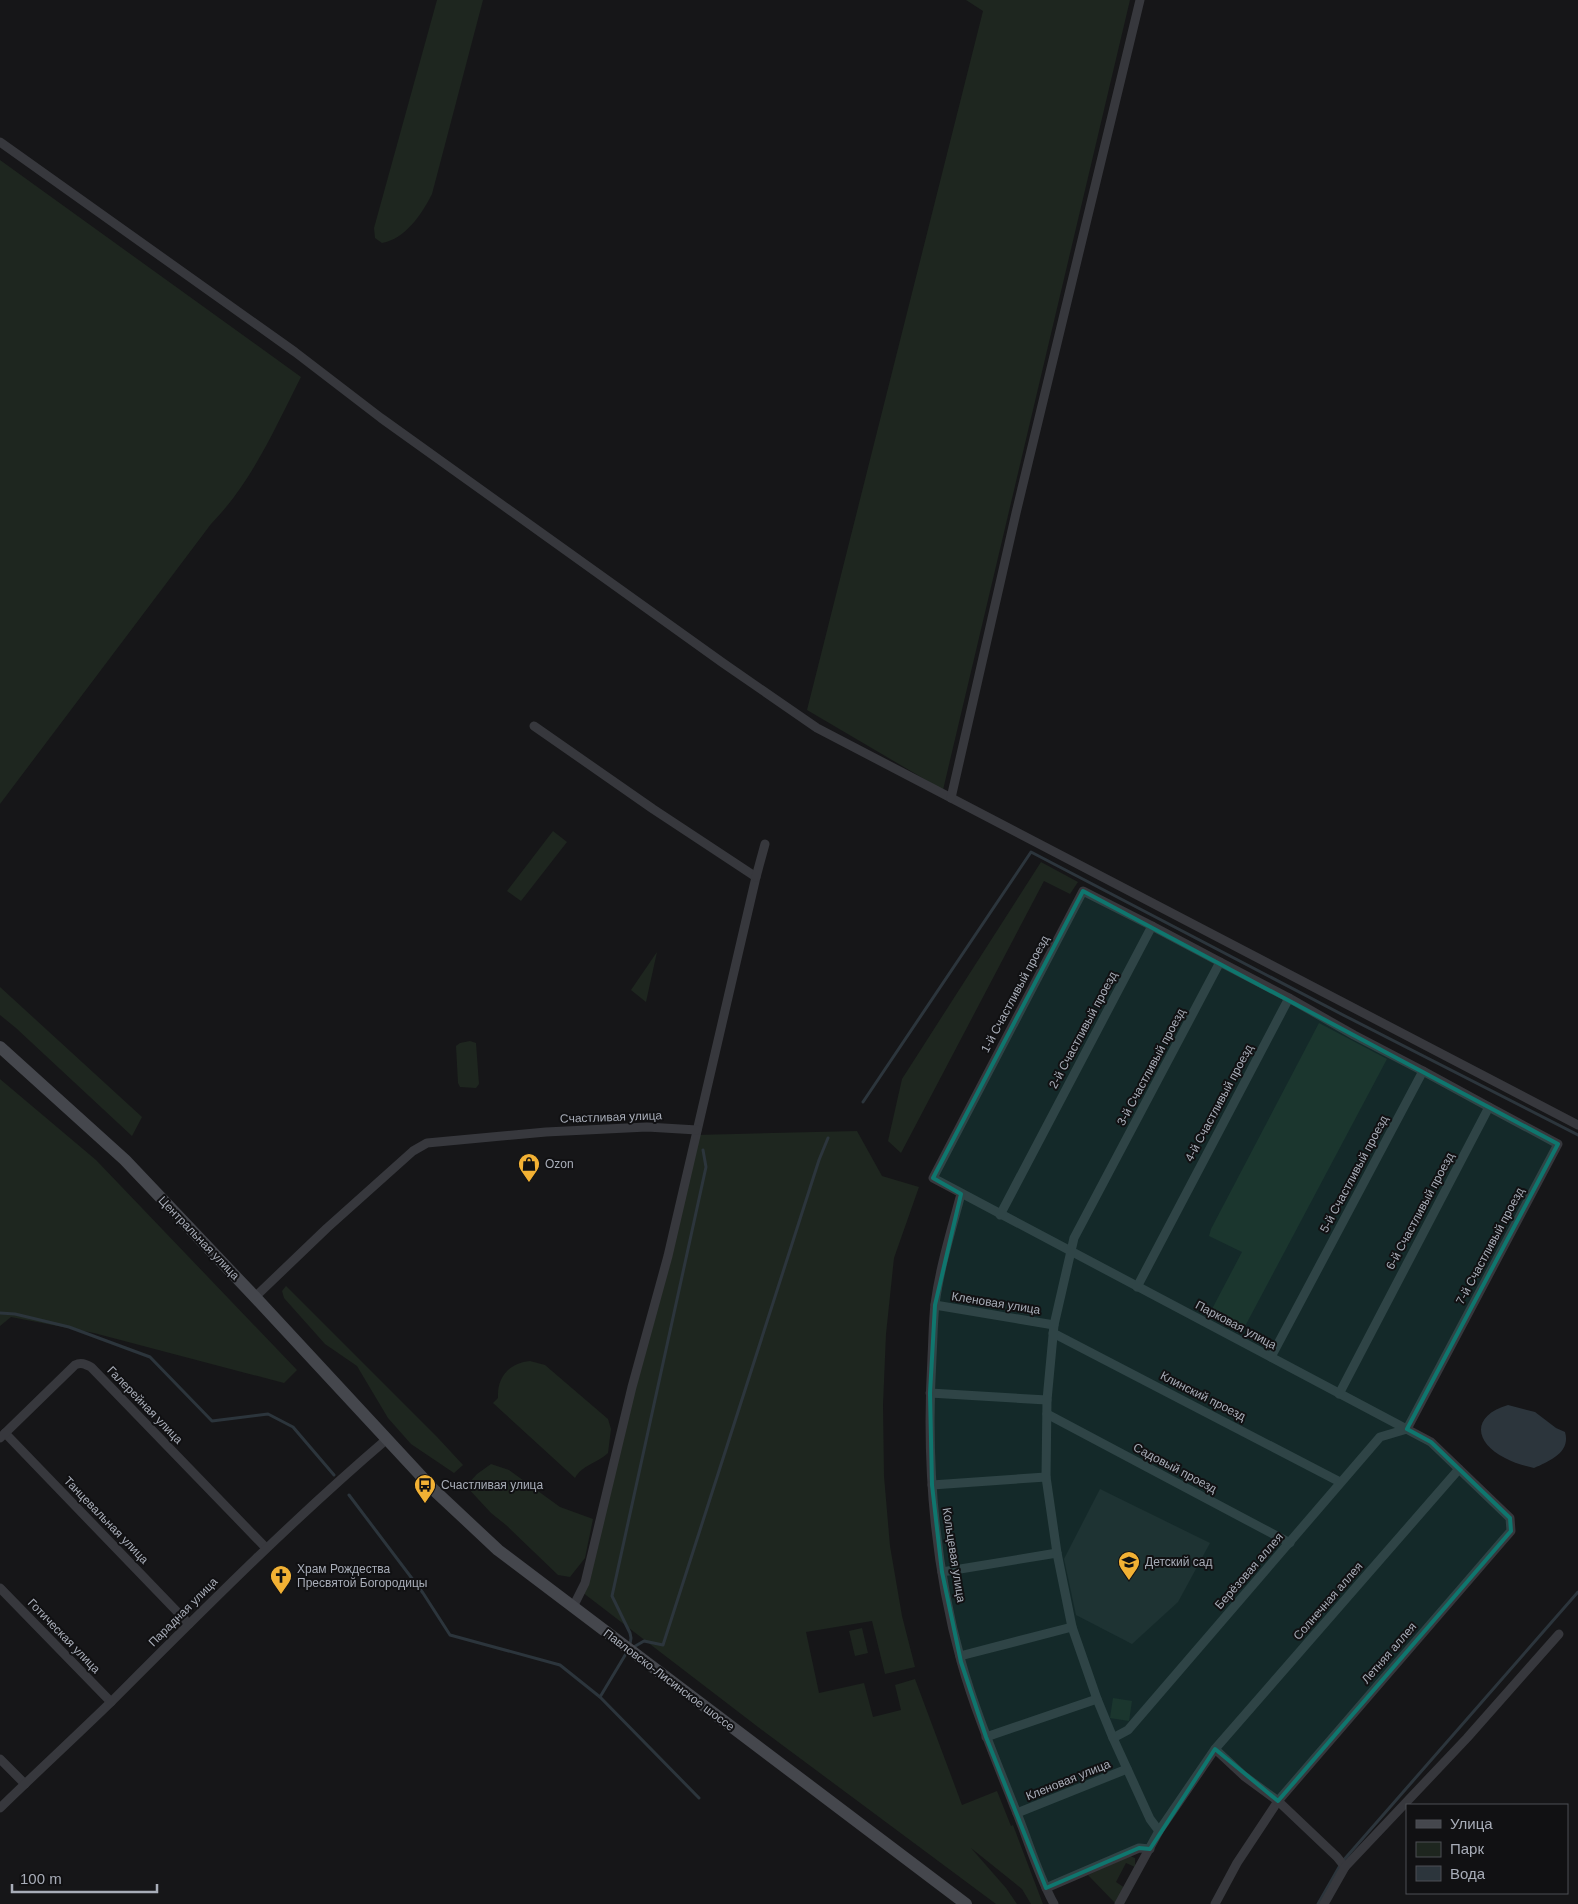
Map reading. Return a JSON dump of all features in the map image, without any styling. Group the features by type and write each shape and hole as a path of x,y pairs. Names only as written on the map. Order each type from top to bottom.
{"main road":[{"name":"Центральная улица","path":"0,1047 125,1160 387,1439"},
{"name":"Павловско-Лисинское шоссе","path":"387,1439 435,1491 498,1550 966,1904"}],"street":[{"path":"951,798 1016,513 1140,0"},
{"path":"0,142 296,352 382,418 643,606 807,721 1578,1125"},
{"path":"534,726 653,809 756,877"},
{"path":"573,1607 585,1583 632,1387 668,1256 765,844"},
{"name":"1-й Счастливый проезд","path":"933,1178 1083,891 1152,926"},
{"path":"1152,926 1489,1107"},
{"name":"2-й Счастливый проезд","path":"1000,1215 1152,926"},
{"name":"3-й Счастливый проезд","path":"1070,1252 1074,1238 1220,962"},
{"name":"4-й Счастливый проезд","path":"1137,1287 1289,998"},
{"name":"5-й Счастливый проезд","path":"1271,1357 1423,1071"},
{"name":"6-й Счастливый проезд","path":"1339,1394 1489,1107"},
{"name":"7-й Счастливый проезд","path":"1407,1429 1558,1144 1489,1107"},
{"name":"Счастливая улица","path":"255,1297 327,1228 413,1151 427,1143 556,1131 647,1128 697,1130"},
{"name":"Парковая улица","path":"933,1178 1431,1442 1510,1518"},
{"name":"Кольцевая улица","path":"961,1194 943,1262 935,1305 930,1393 932,1485 942,1572 960,1656 986,1737 1054,1904"},
{"name":"Кленовая улица","path":"1070,1252 1054,1329 1047,1400 1046,1477 1057,1553 1072,1627 1097,1699 1150,1819 1159,1831"},
{"name":"Кленовая улица","path":"935,1305 1054,1329"},
{"name":"Клинский проезд","path":"1054,1329 1340,1482"},
{"name":"Галерейная улица","path":"2,1436 75,1365 78,1363 86,1364 266,1548"},
{"path":"930,1393 1047,1400"},
{"name":"Садовый проезд","path":"1047,1414 1290,1543"},
{"name":"Берёзовая аллея","path":"1113,1738 1128,1730 1380,1437 1407,1429"},
{"name":"Танцевальная улица","path":"2,1436 189,1624"},
{"name":"Парадная улица","path":"0,1808 111,1702 266,1548 335,1483 387,1439"},
{"name":"Солнечная аллея","path":"1119,1904 1159,1831 1215,1749 1459,1468"},
{"path":"932,1485 1046,1477"},
{"name":"Летняя аллея","path":"1215,1904 1237,1863 1278,1801 1511,1531 1510,1518"},
{"path":"942,1572 1057,1553"},
{"name":"Готическая улица","path":"0,1588 111,1702"},
{"path":"960,1656 1072,1627"},
{"path":"1324,1904 1345,1867 1467,1738 1559,1634"},
{"path":"986,1737 1097,1699"},
{"path":"1215,1749 1244,1776 1278,1801 1345,1867"},
{"path":"0,1758 25,1784"},
{"name":"Кленовая улица","path":"1017,1813 1127,1769"},
{"path":"1046,1888 1139,1848 1150,1849"}],"highlighted area":[{"path":"1083,891 1558,1144 1407,1429 1431,1442 1510,1518 1511,1531 1278,1801 1215,1749 1150,1849 1139,1848 1046,1888 986,1737 961,1662 942,1572 932,1485 930,1393 935,1305 961,1194 933,1178"}],"shaded area":[{"name":"Детский сад","path":"1100,1489 1210,1543 1178,1602 1132,1644 1076,1615 1064,1559"}],"green space":[{"path":"437,0 483,0 432,194 418,217 405,231 390,241 382,243 375,238 374,228"},
{"path":"966,0 1130,0 943,790 807,710 983,11"},
{"path":"0,160 301,377 262,454 239,490 211,524 0,804"},
{"path":"553,831 567,842 521,901 507,891"},
{"path":"1041,862 1078,882 1070,894 1044,881 901,1153 888,1141 902,1079"},
{"path":"657,952 646,1002 631,990"},
{"path":"0,987 142,1117 132,1136 0,1015"},
{"path":"1319,1023 1387,1059 1243,1330 1238,1328 1240,1324 1212,1309 1242,1252 1209,1236"},
{"path":"470,1041 476,1043 479,1084 476,1088 460,1087 458,1083 456,1046"},
{"path":"0,1079 96,1160 297,1370 284,1383 94,1333 11,1317 0,1326"},
{"path":"857,1131 882,1176 919,1187 894,1258 886,1334 883,1405 884,1476 890,1546 902,1616 915,1667 885,1674 872,1621 806,1632 819,1693 864,1683 873,1717 901,1710 895,1685 915,1679 962,1805 997,1791 1011,1826 1013,1825 1043,1904 1031,1904 1022,1889 971,1848 1006,1888 1017,1904 996,1904 758,1727 582,1592 696,1135"},
{"path":"286,1286 463,1465 454,1473 411,1444 388,1418 357,1366 325,1344 284,1298 282,1291"},
{"path":"530,1361 545,1365 608,1419 611,1429 608,1453 581,1470 575,1478 493,1403 498,1398 498,1390 506,1372 516,1365"},
{"path":"491,1464 509,1470 560,1507 593,1519 585,1558 570,1577 558,1575 491,1513 466,1486 477,1474"},
{"path":"862,1628 868,1653 855,1656 849,1631"},
{"path":"1113,1698 1132,1701 1129,1721 1110,1718"},
{"path":"1130,1856 1135,1858 1135,1867 1126,1863 1116,1882 1125,1888 1116,1904 1088,1875"}],"water":[{"path":"1508,1405 1535,1412 1556,1428 1565,1432 1565,1445 1558,1455 1534,1468 1505,1458 1487,1445 1481,1430 1483,1422 1496,1410"}],"waterway":[{"path":"863,1102 1031,852 1578,1135"},
{"path":"632,1648 644,1641 663,1645 819,1160 828,1138"},
{"path":"630,1644 630,1633 612,1596 706,1167 703,1150"},
{"path":"0,1313 15,1314 69,1327 150,1357 212,1421 268,1414 293,1427 334,1475"},
{"path":"349,1495 423,1593 450,1635 560,1665 600,1697 699,1798"},
{"path":"1318,1904 1342,1862 1578,1592"},
{"path":"600,1697 627,1652"}],"place":[{"name":"Ozon","path":"529,1183"},
{"name":"Счастливая улица","path":"425,1504"},
{"name":"Детский сад","path":"1129,1581"},
{"name":"Храм Рождества Пресвятой Богородицы","path":"281,1595"}]}
